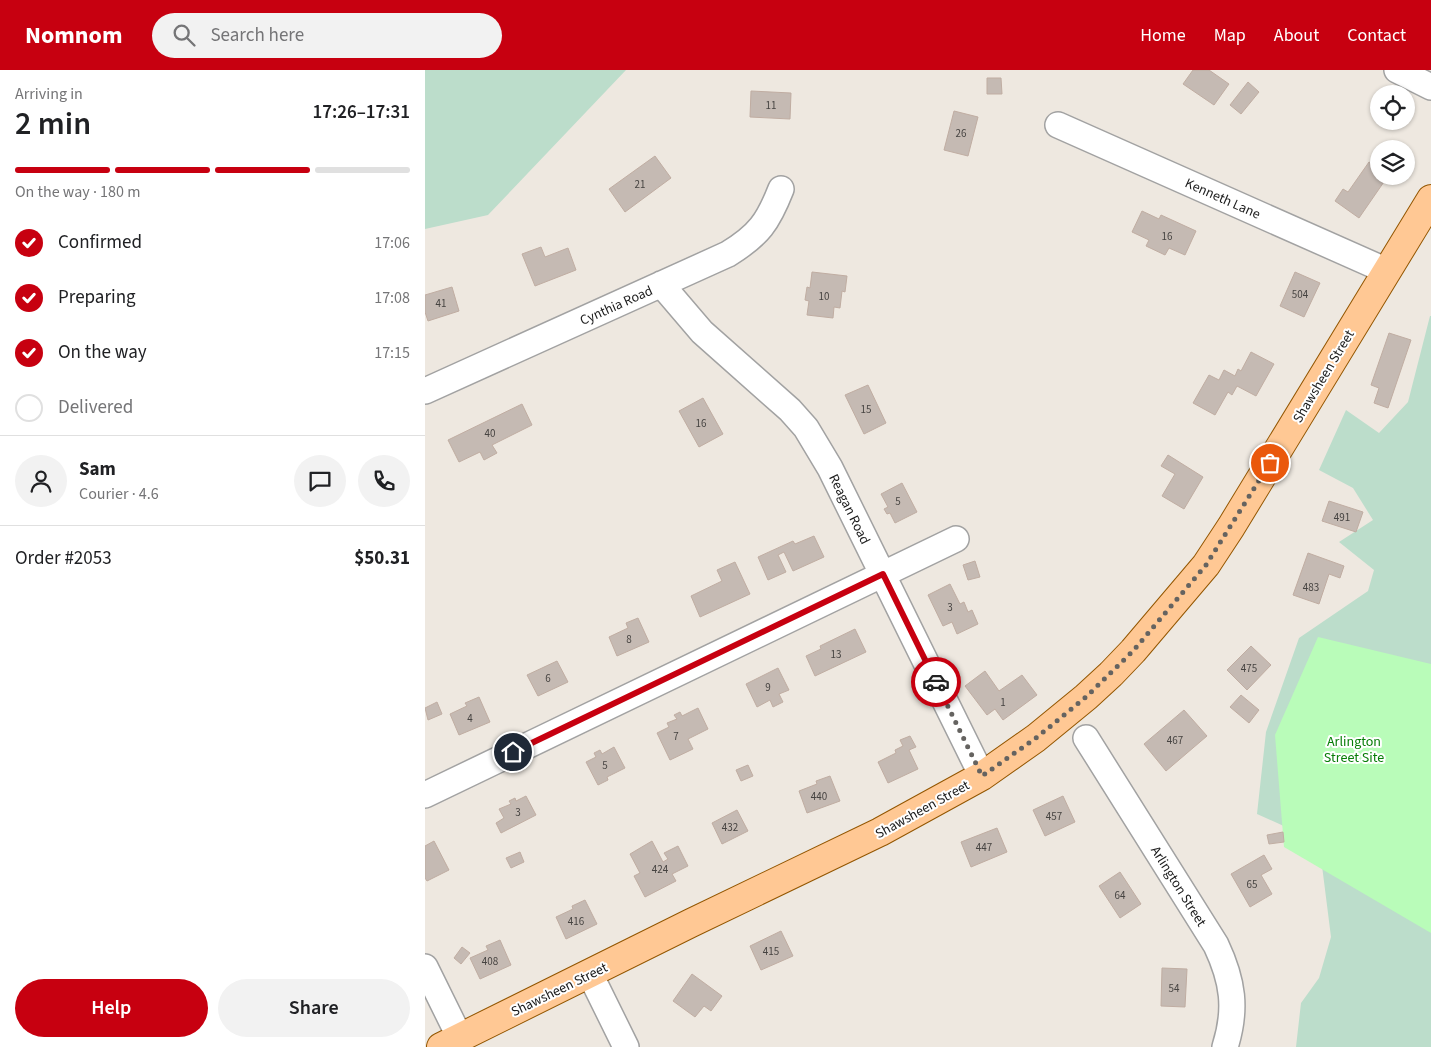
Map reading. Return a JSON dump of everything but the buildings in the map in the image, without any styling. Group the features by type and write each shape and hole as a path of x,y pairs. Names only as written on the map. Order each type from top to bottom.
{"main road":[{"name":"Shawsheen Street","path":"450,1042 880,832 982,776 1036,738 1086,697 1133,651 1206,565 1431,199"}],"street":[{"path":"1397,70 1431,87"},
{"name":"Kenneth Lane","path":"1058,125 1387,271"},
{"name":"Cynthia Road","path":"425,391 728,254 746,242 761,228 772,210 781,189"},
{"name":"Reagan Road","path":"661,284 702,332 790,410 806,428 830,468 982,776"},
{"path":"425,795 956,539"},
{"name":"Arlington Street","path":"1086,738 1216,945 1226,966 1232,987 1233,1011 1225,1047"},
{"path":"425,967 450,1042"},
{"path":"590,974 626,1047"}],"green space":[{"path":"425,70 626,70 488,215 425,229"},
{"path":"1430,316 1431,1047 1296,1047 1301,1003 1319,978 1331,937 1319,842 1257,814 1266,732 1299,638 1368,591 1374,570 1339,542 1373,520 1353,488 1319,470 1346,410 1379,433 1408,402"},
{"name":"Arlington Street Site","path":"1318,637 1431,664 1431,933 1284,847 1275,735"}],"way so far":[{"path":"936,682 982,776 1036,738 1086,697 1133,651 1206,565 1270,463"}],"route":[{"path":"513,752 883,574 936,682"}]}
